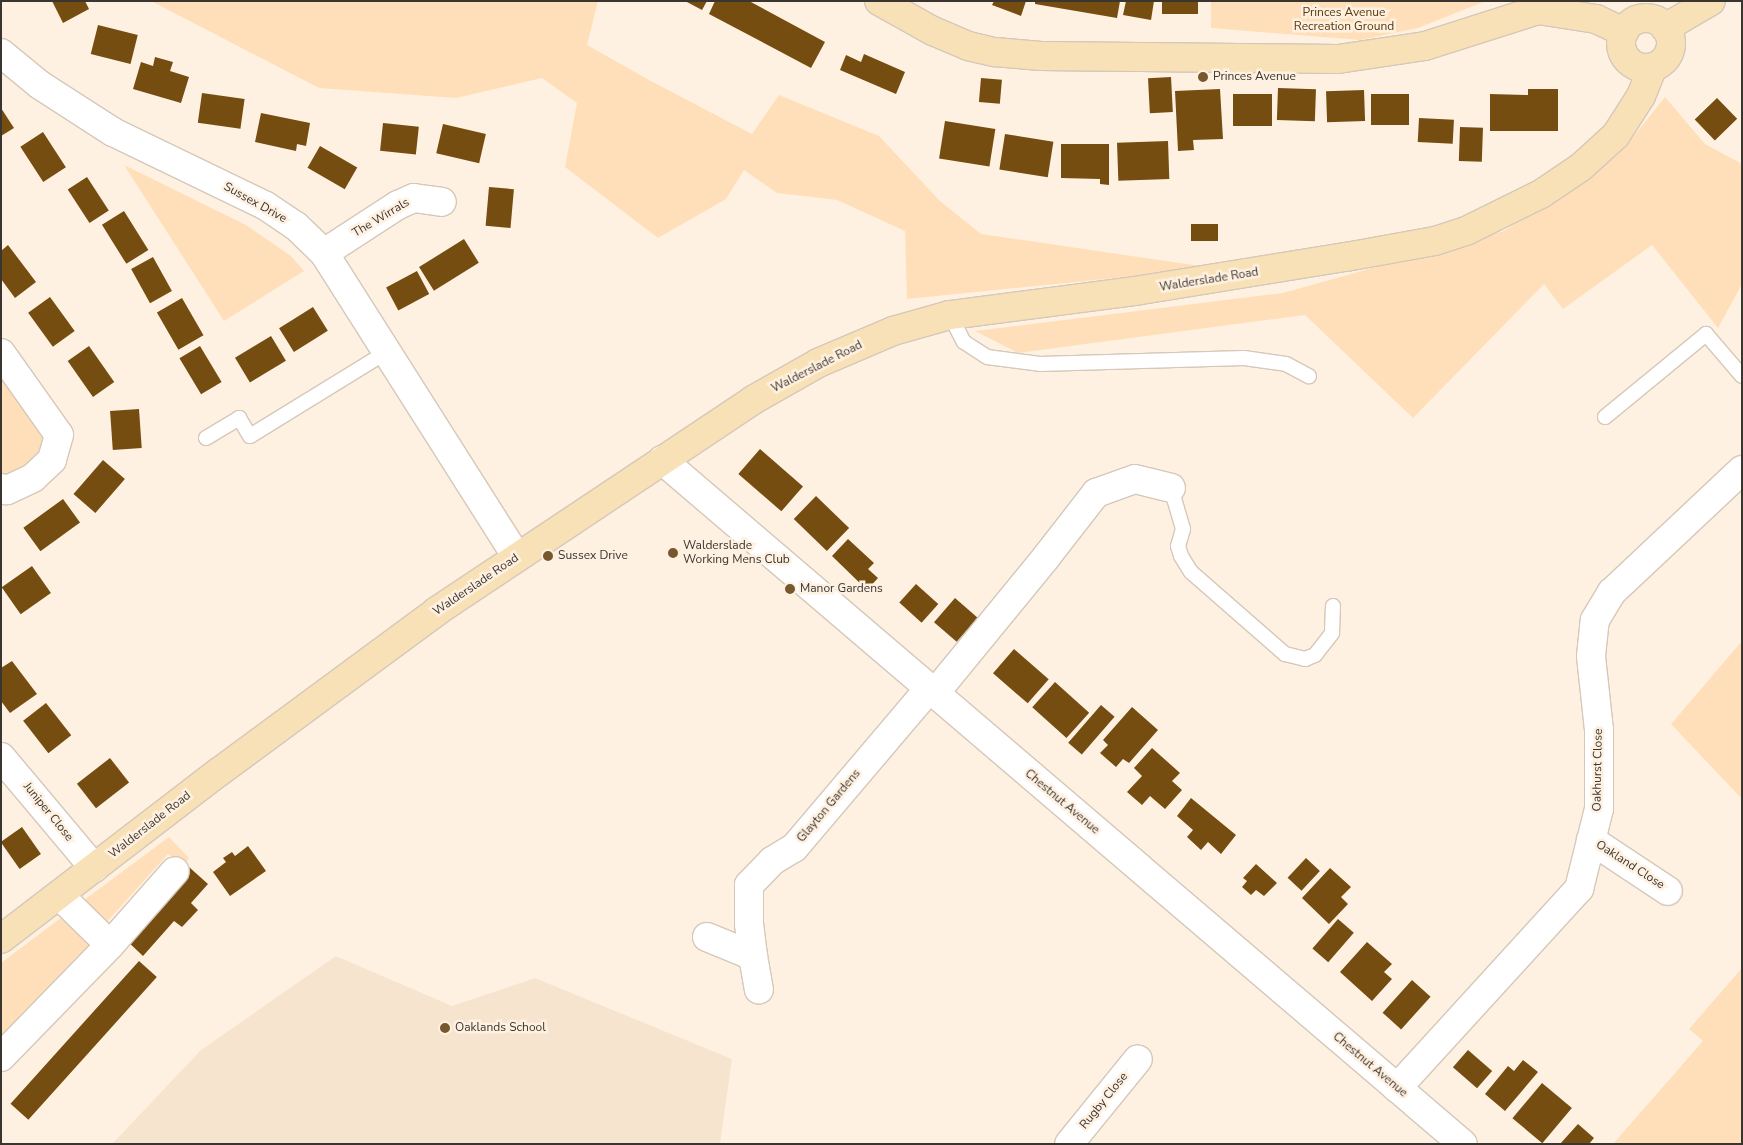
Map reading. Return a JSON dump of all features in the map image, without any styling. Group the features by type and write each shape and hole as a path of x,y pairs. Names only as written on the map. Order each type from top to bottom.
{"street":[{"path":"879,1 933,31 968,46 995,52 1041,56 1338,59 1426,46 1538,10 1596,19 1624,32"},
{"path":"1665,28 1711,1"},
{"path":"1644,19 1652,19 1665,28 1671,43 1670,51 1666,58 1653,67 1637,66 1630,62 1622,48 1624,32 1629,25 1644,19"},
{"name":"Sussex Drive","path":"1,53 40,85 113,132 266,206 296,226 324,253 388,351 517,557"},
{"name":"Walderslade Road","path":"1,939 398,638 662,460 754,400 818,364 893,331 950,316 1135,292 1434,241 1466,231 1541,194 1581,167 1616,135 1641,96 1653,67"},
{"name":"The Wirrals","path":"324,253 398,205 414,198 442,202"},
{"path":"1,353 59,435 52,460 40,472 33,478 8,490 1,488"},
{"name":"Chestnut Avenue","path":"662,460 1463,1144"},
{"name":"Oakhurst Close","path":"1397,1088 1579,889 1599,808 1599,730 1591,656 1595,620 1612,592 1742,470"},
{"path":"932,691 1047,556 1096,492 1135,479 1171,488"},
{"name":"Glayton Gardens","path":"760,989 749,924 749,885 772,861 794,848 932,691"},
{"name":"Juniper Close","path":"1,757 94,868"},
{"name":"Oakland Close","path":"1591,840 1668,891"},
{"path":"1,1057 110,945 175,871"},
{"path":"59,895 110,945"},
{"path":"707,937 753,956"},
{"name":"Rugby Close","path":"1069,1144 1138,1059"}],"lane":[{"path":"950,316 964,342 987,357 1040,364 1244,358 1286,364 1308,376"},
{"path":"1605,417 1706,334 1742,376"},
{"path":"206,438 239,418 250,436 388,351"},
{"path":"1171,488 1183,530 1178,546 1181,556 1191,572 1285,654 1305,659 1315,655 1332,633 1332,606"}],"shaded area":[{"name":"Oaklands School","path":"336,956 452,1006 535,978 732,1059 720,1144 112,1144 201,1050"}],"green space":[{"path":"151,1 598,1 587,45 752,134 779,95 879,136 940,201 981,234 1214,268 907,299 905,231 837,200 777,193 744,170 726,199 658,238 565,167 577,103 542,78 456,98 319,88"},
{"name":"Princes Avenue Recreation Ground","path":"1211,1 1486,1 1418,28 1360,40 1211,28"},
{"path":"1665,97 1705,144 1742,164 1742,284 1718,328 1652,245 1563,309 1544,284 1413,418 1305,315 1018,353 975,331 1283,293 1504,231 1594,172 1629,142"},
{"path":"124,165 246,225 291,256 304,271 224,321"},
{"path":"1,371 49,440 39,466 1,478"},
{"path":"1742,641 1742,799 1671,724"},
{"path":"169,837 189,858 185,864 179,863 168,854 105,924 76,906"},
{"path":"70,911 91,944 1,1044 1,963"},
{"path":"1742,968 1742,1144 1613,1144 1703,1041 1689,1029"}],"building":[{"path":"52,1 85,1 89,9 63,23"},
{"path":"685,1 707,1 702,10"},
{"path":"715,1 749,1 825,42 811,68 709,14"},
{"path":"994,1 1026,1 1021,16 992,5"},
{"path":"1035,1 1120,1 1117,18 1035,4"},
{"path":"1126,1 1154,1 1151,20 1123,15"},
{"path":"1162,1 1198,1 1198,14 1162,14"},
{"path":"98,25 138,35 131,64 91,54"},
{"path":"864,54 905,72 896,94 840,70 846,55 861,62"},
{"path":"155,57 173,62 170,71 189,77 181,103 133,89 141,62 153,66"},
{"path":"1171,77 1173,112 1150,113 1148,78"},
{"path":"981,78 1002,80 1000,104 979,102"},
{"path":"1278,88 1316,89 1315,121 1277,120"},
{"path":"1220,89 1223,139 1193,140 1194,150 1178,151 1175,91"},
{"path":"1528,89 1558,89 1558,131 1490,131 1490,94 1528,95"},
{"path":"1364,90 1365,121 1327,122 1326,91"},
{"path":"202,93 245,99 240,129 198,123"},
{"path":"1233,94 1272,94 1272,126 1233,126"},
{"path":"1371,94 1409,94 1409,125 1371,125"},
{"path":"1717,98 1737,119 1715,140 1695,120"},
{"path":"1,108 14,128 1,136"},
{"path":"261,113 310,123 306,146 297,144 296,151 255,142"},
{"path":"1419,118 1454,120 1453,144 1418,142"},
{"path":"945,121 995,129 989,167 939,159"},
{"path":"383,123 419,127 416,155 380,151"},
{"path":"443,124 486,134 479,163 436,153"},
{"path":"1460,127 1483,128 1482,162 1459,161"},
{"path":"43,132 66,167 43,182 20,147"},
{"path":"1005,134 1053,142 1048,177 999,170"},
{"path":"1168,141 1169,179 1118,181 1117,143"},
{"path":"1061,144 1109,144 1109,185 1100,184 1100,179 1061,178"},
{"path":"320,146 357,168 345,189 308,168"},
{"path":"87,177 109,211 89,223 68,190"},
{"path":"489,187 514,189 511,228 486,226"},
{"path":"124,211 148,250 126,264 102,225"},
{"path":"1191,224 1218,224 1218,241 1191,241"},
{"path":"464,239 479,263 434,291 419,267"},
{"path":"8,245 36,282 15,298 1,279 1,251"},
{"path":"153,257 172,291 150,303 131,269"},
{"path":"417,271 429,294 398,310 386,287"},
{"path":"50,297 75,331 53,347 28,313"},
{"path":"182,298 204,335 178,350 157,312"},
{"path":"313,307 328,331 294,352 279,328"},
{"path":"271,336 286,361 250,382 235,358"},
{"path":"89,346 114,382 93,397 68,361"},
{"path":"200,346 222,382 201,394 179,358"},
{"path":"139,409 142,448 113,450 110,411"},
{"path":"760,449 803,486 781,511 738,474"},
{"path":"103,460 125,479 95,513 73,494"},
{"path":"816,496 849,528 827,551 794,519"},
{"path":"63,499 80,522 40,551 23,528"},
{"path":"848,539 874,563 868,569 878,578 867,590 832,556"},
{"path":"32,566 51,593 21,614 2,587"},
{"path":"916,584 938,604 922,623 899,603"},
{"path":"955,598 978,618 957,642 934,622"},
{"path":"1014,649 1049,679 1028,703 993,673"},
{"path":"12,661 37,694 10,713 1,701 1,668"},
{"path":"1055,682 1089,713 1066,738 1032,707"},
{"path":"46,703 71,735 48,753 23,721"},
{"path":"1101,705 1115,717 1082,755 1068,743"},
{"path":"1132,707 1158,730 1129,763 1123,759 1116,767 1100,753 1108,745 1103,740"},
{"path":"1152,748 1180,773 1172,781 1182,790 1165,809 1150,796 1142,805 1127,792 1142,776 1134,768"},
{"path":"110,758 129,782 96,808 77,784"},
{"path":"1191,798 1236,835 1221,854 1208,842 1201,850 1187,837 1193,830 1177,816"},
{"path":"22,827 41,854 20,869 1,842"},
{"path":"248,846 266,871 230,896 213,872 226,862 223,858 232,852 235,856"},
{"path":"1306,858 1320,871 1301,891 1288,878"},
{"path":"1256,864 1277,883 1264,896 1256,890 1251,895 1242,887 1247,881 1243,878"},
{"path":"189,867 208,884 191,903 198,910 182,927 174,921 143,956 125,939"},
{"path":"1330,868 1351,887 1341,897 1348,904 1329,924 1302,898"},
{"path":"1338,919 1354,933 1328,962 1312,948"},
{"path":"1367,942 1392,964 1384,972 1392,979 1372,1001 1340,972"},
{"path":"139,961 157,977 28,1120 11,1104"},
{"path":"1412,980 1431,997 1401,1029 1383,1013"},
{"path":"1468,1050 1492,1071 1477,1088 1453,1067"},
{"path":"1523,1060 1538,1072 1505,1111 1485,1094 1508,1066 1514,1071"},
{"path":"1542,1083 1572,1108 1542,1143 1512,1118"},
{"path":"1578,1124 1594,1138 1589,1144 1560,1144"}],"place":[{"name":"Princes Avenue","path":"1203,77"},
{"name":"Walderslade Working Mens Club","path":"673,553"},
{"name":"Sussex Drive","path":"548,556"},
{"name":"Manor Gardens","path":"790,589"},
{"name":"Oaklands School","path":"445,1028"}]}
